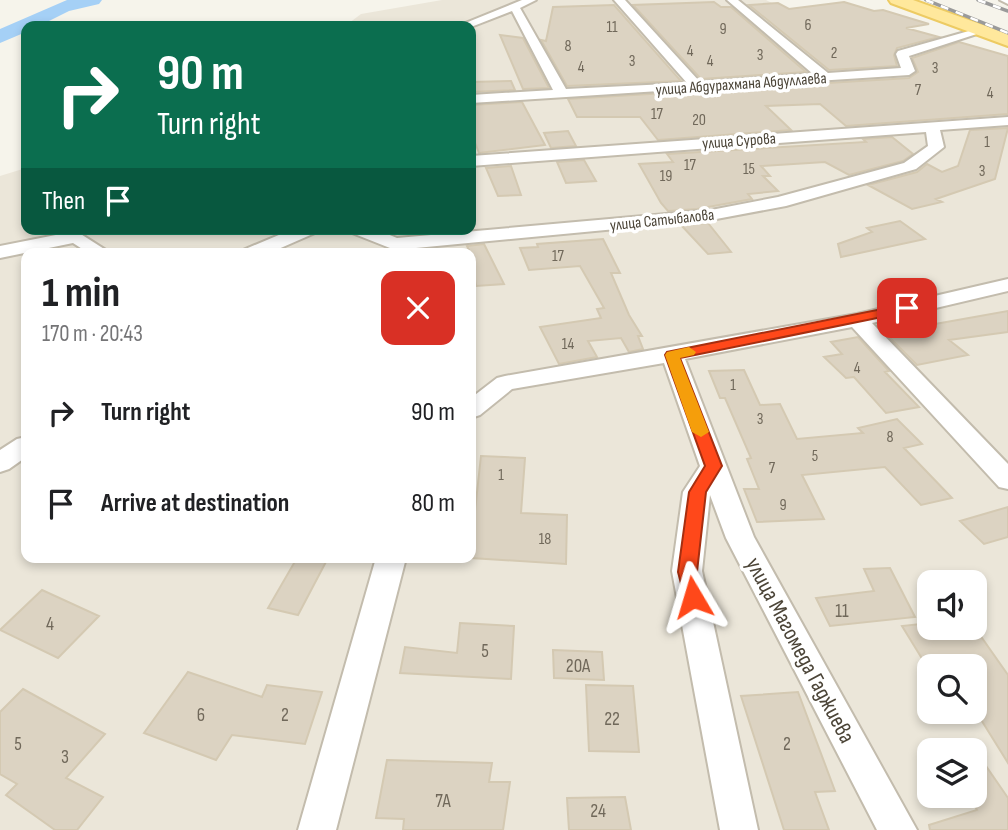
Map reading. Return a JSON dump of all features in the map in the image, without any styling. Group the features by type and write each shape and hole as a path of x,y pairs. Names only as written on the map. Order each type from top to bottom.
{"main road":[{"path":"897,0 1008,40"}],"street":[{"path":"476,21 531,0"},
{"path":"619,0 697,86"},
{"path":"732,0 825,77"},
{"path":"514,6 561,92"},
{"name":"улица Абдурахмана Абдуллаева","path":"476,99 909,71 902,54 983,30"},
{"name":"улица Сурова","path":"476,161 1008,121"},
{"name":"улица Сатыбалова","path":"373,235 395,244 711,215 780,202 910,166 936,147 932,126"},
{"path":"264,248 295,235"},
{"path":"0,252 76,237 93,248"},
{"path":"476,406 505,383 857,320 1008,285"},
{"path":"857,320 1008,480"},
{"name":"улица Магомеда Гаджиева","path":"672,355 740,538 898,830"},
{"path":"1,461 21,448"},
{"path":"713,466 697,492 687,572 740,830"},
{"path":"317,830 390,563"}],"shaded area":[{"path":"442,0 766,0 823,29 1008,102 1008,830 0,830 0,176 21,170 21,235 476,235 476,21 352,21 361,14"}],"building":[{"path":"714,2 721,7 731,7 806,72 701,79 633,5"},
{"path":"844,2 929,24 906,28 939,37 897,48 894,55 897,66 829,70 749,5 778,3 789,9"},
{"path":"614,5 681,81 567,86 541,40 546,41 553,7"},
{"path":"500,35 523,38 549,88 523,89"},
{"path":"959,42 1008,56 1008,114 846,126 820,104 766,106 791,130 658,140 640,117 577,117 568,99 909,78 918,72 912,58"},
{"path":"511,81 515,90 476,92 476,82"},
{"path":"522,102 545,145 479,153 476,145 476,105"},
{"path":"1008,128 995,179 936,199 942,202 912,209 868,185 917,172 927,164 942,172 958,166 970,130"},
{"path":"568,131 576,146 551,148 544,133"},
{"path":"892,137 913,154 903,161 849,175 825,162 761,166 770,176 763,176 778,191 748,194 752,199 697,209 668,211 639,164 673,162 667,154 866,142 863,139"},
{"path":"584,160 596,181 566,183 557,162"},
{"path":"511,166 521,195 498,196 486,168"},
{"path":"900,221 925,239 841,257 838,244 872,232 867,228"},
{"path":"708,223 731,252 708,254 681,225"},
{"path":"603,239 620,273 611,273 629,315 642,336 638,336 643,349 629,352 621,338 588,341 597,357 559,364 540,327 601,318 597,309 604,308 580,266 529,270 520,248 538,247 537,244"},
{"path":"484,244 504,284 476,286 476,248 467,246"},
{"path":"1008,311 1008,332 949,340 968,355 917,365 885,333"},
{"path":"858,337 889,371 885,372 919,407 886,413 854,377 846,378 824,357 842,354 831,342"},
{"path":"744,370 760,405 780,404 797,439 863,433 858,428 897,419 922,444 904,448 952,498 921,505 885,467 802,475 824,519 757,522 744,489 759,489 747,459 751,458 725,398 720,398 709,371"},
{"path":"481,456 525,458 521,513 567,515 566,564 476,558 476,502"},
{"path":"1008,507 1008,537 984,544 960,521"},
{"path":"294,563 325,563 298,615 268,608"},
{"path":"890,568 915,617 830,626 816,598 874,591 864,569"},
{"path":"42,590 99,616 58,658 0,630"},
{"path":"460,623 514,626 511,679 400,673 405,647 457,653"},
{"path":"917,624 917,640 983,640 1008,675 1008,763 984,724 987,724 987,654 919,654 902,626"},
{"path":"553,650 602,652 604,680 554,678"},
{"path":"188,672 262,697 267,685 322,692 305,744 232,735 216,760 144,733"},
{"path":"586,685 633,686 639,752 589,751"},
{"path":"23,689 105,734 66,778 103,797 77,830 55,830 6,795 17,784 0,774 0,712"},
{"path":"798,692 835,791 815,792 829,830 784,830 741,696"},
{"path":"387,760 492,763 489,782 510,782 503,830 403,830 404,819 376,818"},
{"path":"987,767 1008,798 1008,830 930,830 929,825 977,810 976,808 987,808"},
{"path":"625,797 631,830 569,830 567,798"}],"waterway":[{"path":"33,21 62,7 92,0"},
{"path":"0,37 21,27"}],"railway":[{"path":"926,0 1008,33"},
{"path":"978,0 1008,11"}],"slow traffic":[{"path":"689,352 672,355 701,432"}],"route":[{"path":"693,597 687,572 697,492 713,466 672,355 907,308"}]}
